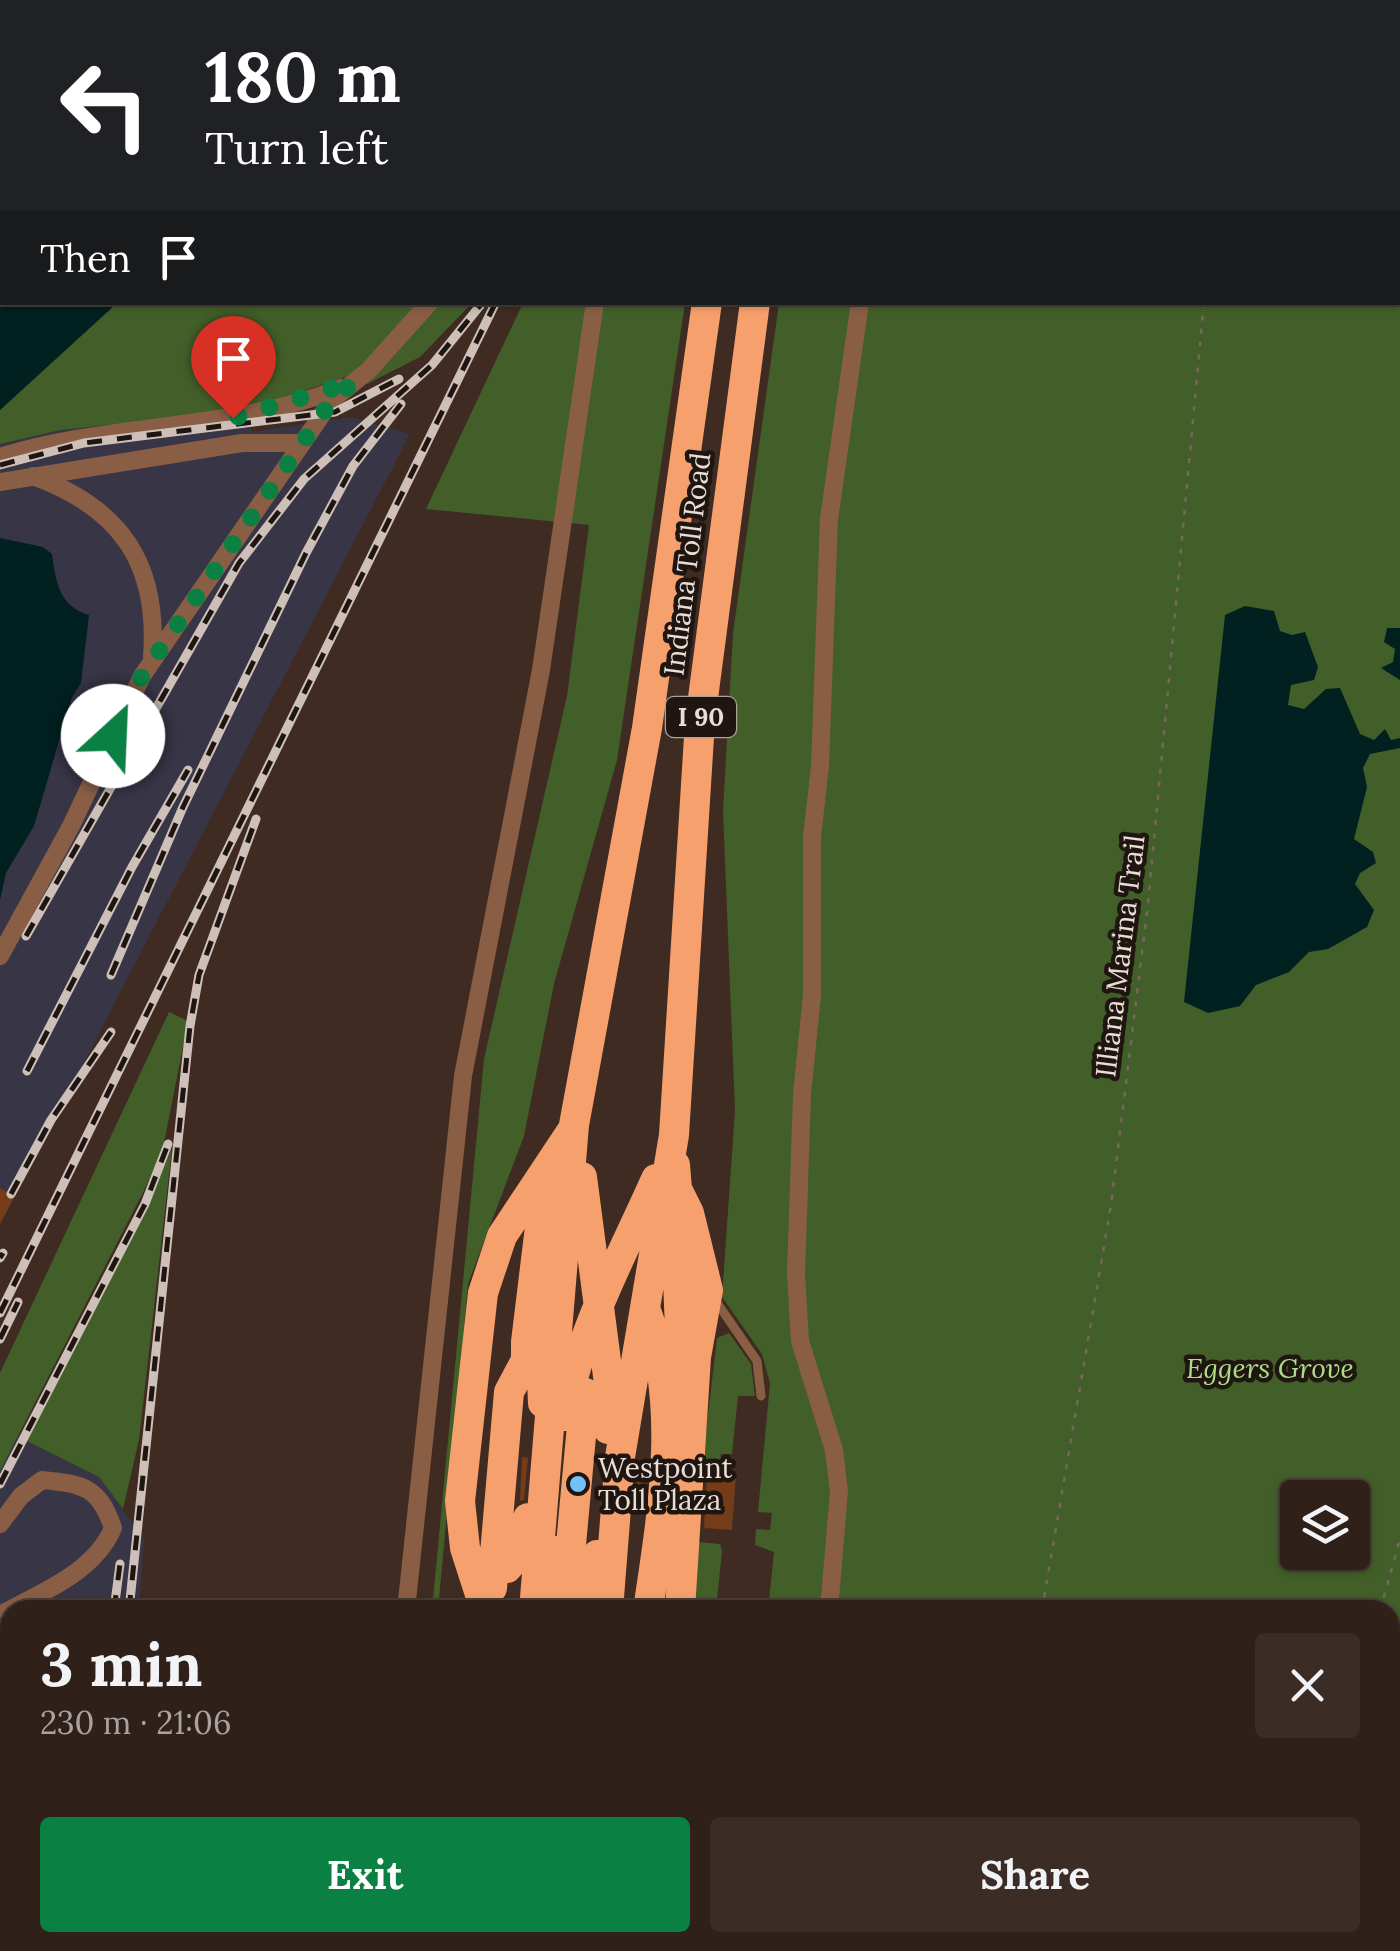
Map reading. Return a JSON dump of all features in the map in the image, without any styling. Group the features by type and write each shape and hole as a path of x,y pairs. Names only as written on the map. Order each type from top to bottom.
{"highway":[{"name":"Indiana Toll Road","path":"574,1125 647,728 707,305"},
{"name":"Indiana Toll Road","path":"673,1143 700,720 755,305"},
{"path":"487,1600 465,1548 460,1501 484,1293 502,1236 574,1125"},
{"name":"I 90","path":"574,1125 611,1399 595,1576 579,1600"},
{"name":"I 90","path":"535,1600 574,1125"},
{"path":"673,1143 677,1189 689,1213 708,1290 696,1357 681,1600"},
{"name":"I 90","path":"609,1600 620,1457 644,1314 670,1206 673,1143"},
{"name":"I 90","path":"567,1600 552,1572 568,1394 601,1307 673,1143"},
{"path":"491,1600 508,1392 528,1350 548,1166"},
{"path":"667,1600 683,1399 670,1206"},
{"path":"620,1600 646,1374 644,1314"},
{"path":"644,1314 659,1354 660,1523 649,1600"},
{"path":"493,1600 507,1568 523,1549 544,1396 542,1381 528,1350"},
{"path":"658,1438 683,1399 696,1357"},
{"path":"634,1600 658,1438 646,1374"}],"street":[{"path":"0,956 152,662 332,400 427,305"},
{"path":"407,1600 463,1076 541,670 595,305"},
{"path":"830,1600 839,1491 834,1450 800,1341 796,1274 802,1094 812,995 812,837 820,766 829,519 860,305"},
{"path":"0,457 100,434 233,418 354,382"},
{"path":"0,482 242,444 302,444"},
{"path":"32,476 72,490 140,558 155,618 152,662"},
{"path":"0,1524 21,1496 42,1480 77,1484 103,1500 113,1528 103,1552 26,1600"}],"lane":[{"path":"670,1206 708,1290 757,1361 761,1396"}],"path":[{"name":"Illiana Marina Trail","path":"1044,1600 1114,1186 1148,904 1204,305"},
{"path":"1383,1600 1400,1540"}],"shaded area":[{"path":"246,410 252,432 351,417 410,434 0,1224 0,444 61,430"},
{"path":"18,1436 99,1477 144,1539 140,1600 0,1600 0,1471"}],"green space":[{"path":"115,305 421,305 358,373 246,410 61,430 0,444 0,410"},
{"path":"439,305 470,305 420,357 367,384 365,381"},
{"path":"522,305 685,305 617,760 554,984 524,1136 468,1284 439,1600 433,1600 484,1059 567,696 589,525 426,509"},
{"name":"Eggers Grove","path":"779,305 1400,305 1400,1600 769,1600 774,1552 755,1545 756,1529 770,1530 772,1513 758,1512 770,1383 762,1354 722,1297 735,1110 723,811 733,633"},
{"path":"169,1012 188,1021 165,1138 154,1171 0,1471 0,1373"},
{"path":"172,1148 139,1440 123,1509 99,1477 27,1441 137,1229"},
{"path":"729,1333 751,1364 755,1396 738,1396 732,1454 721,1454 720,1465 730,1469 702,1466 717,1338"},
{"path":"698,1542 720,1544 717,1600 692,1600"}],"water":[{"path":"0,305 115,305 0,410"},
{"path":"0,538 43,547 52,554 65,599 89,615 81,683 72,697 34,826 6,873 0,900"},
{"path":"1245,606 1274,611 1280,631 1292,635 1305,632 1318,667 1314,680 1291,685 1288,705 1304,709 1326,689 1340,688 1360,734 1374,740 1385,729 1391,740 1400,738 1400,748 1370,754 1363,768 1367,787 1354,839 1373,852 1376,863 1360,873 1355,884 1374,910 1367,927 1328,949 1309,952 1289,972 1256,985 1240,1006 1208,1013 1184,1002 1225,615"},
{"path":"1387,628 1400,628 1400,680 1381,668 1393,662 1395,649 1384,642"}],"building":[{"path":"0,1188 15,1196 0,1224"},
{"path":"522,1457 528,1458 524,1500 520,1501"},
{"path":"638,1468 646,1468 642,1513 634,1512"},
{"path":"707,1474 736,1476 732,1530 704,1528"}],"railway":[{"path":"26,936 239,563 304,479 432,365 481,305"},
{"path":"0,1313 495,305"},
{"path":"0,465 84,443 335,412 399,379"},
{"path":"111,975 183,807 306,553 353,466 401,404"},
{"path":"27,1071 132,867 188,770"},
{"path":"130,1600 190,1026 199,975 256,819"},
{"path":"11,1194 51,1120 111,1032"},
{"path":"0,1484 145,1204 168,1144"},
{"path":"0,1258 3,1253"},
{"path":"0,1339 18,1302"},
{"path":"115,1600 120,1564"}],"place":[{"name":"Westpoint Toll Plaza","path":"578,1484"}],"route":[{"path":"113,736 142,676 332,400 354,382 233,418"}]}
